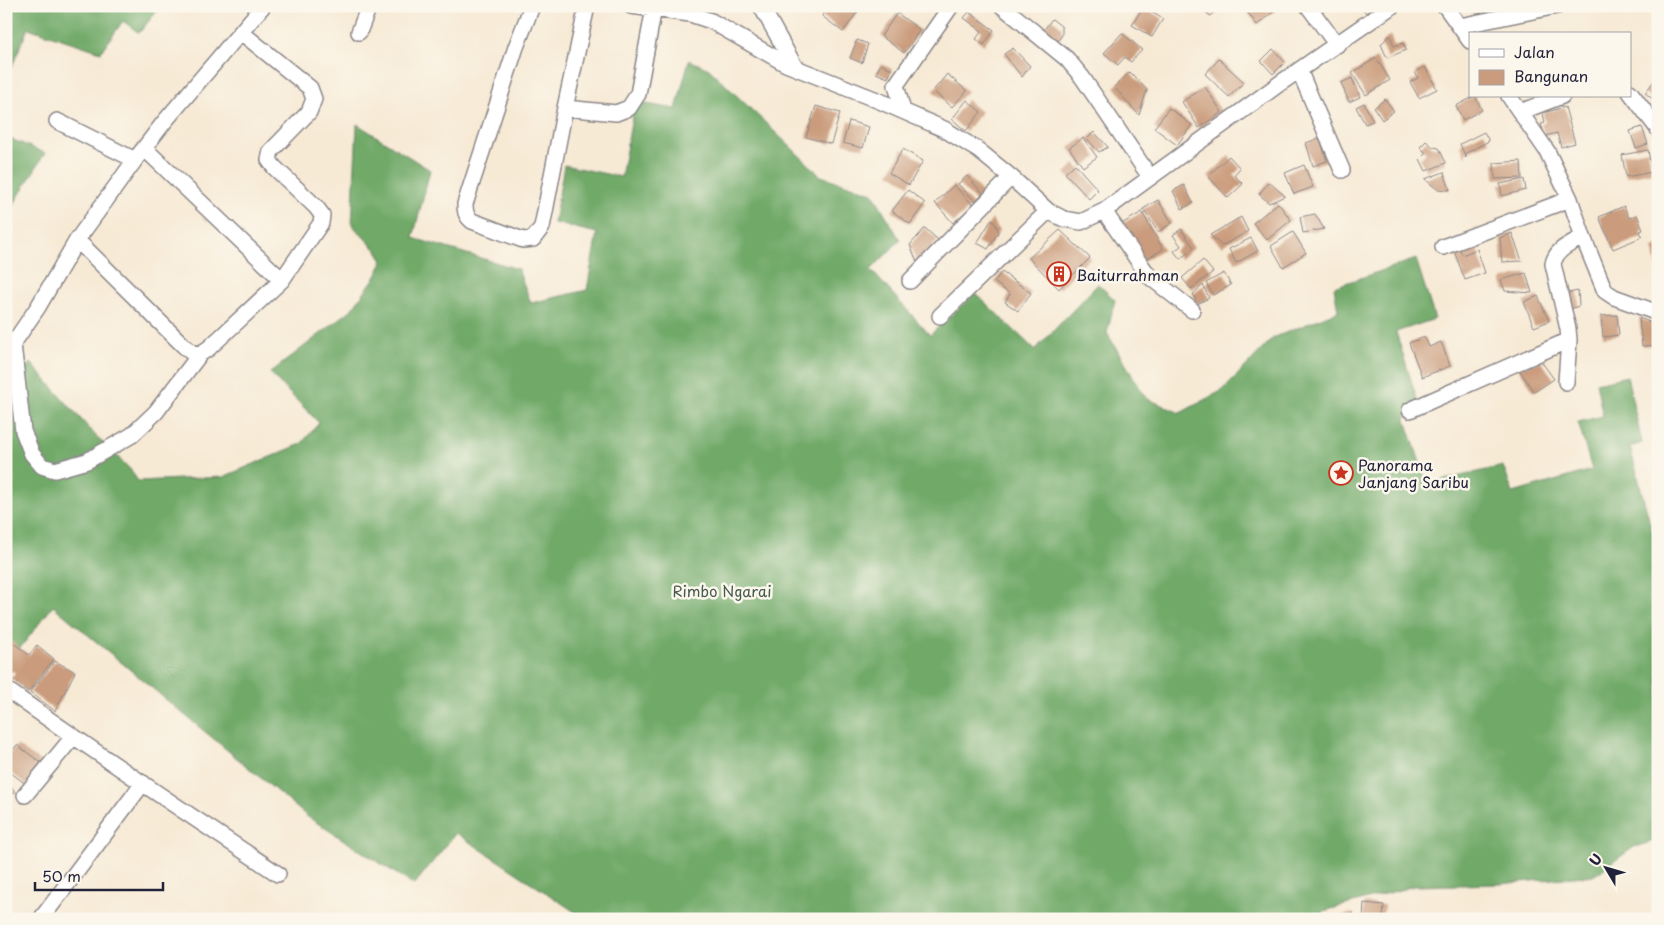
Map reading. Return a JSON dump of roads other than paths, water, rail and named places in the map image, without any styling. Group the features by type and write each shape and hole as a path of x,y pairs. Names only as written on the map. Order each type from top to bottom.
{"street":[{"path":"242,33 310,88 314,99 309,112 271,151 269,160 322,214 321,223 282,280 209,348 200,354 156,412 132,434 87,461 55,470 42,466 32,454 23,431 9,349 38,307 77,240 139,154 263,6"},
{"path":"359,32 369,6"},
{"path":"532,6 516,47 465,204 467,216 472,221 523,240 533,239 542,227 587,6"},
{"path":"631,6 690,14 711,21 794,67 944,129 978,150 1048,211 1064,218 1081,222 1104,211 1299,70 1392,6"},
{"path":"761,6 794,67"},
{"path":"882,102 951,6"},
{"path":"1002,6 1045,40 1072,65 1150,177"},
{"path":"1308,6 1337,45"},
{"path":"1445,6 1469,40"},
{"path":"1460,26 1557,6"},
{"path":"565,108 616,113 629,108 638,94 654,8"},
{"path":"1299,70 1342,170"},
{"path":"896,84 903,111"},
{"path":"1632,95 1658,129"},
{"path":"1511,98 1546,151 1570,199 1605,291 1614,298 1658,314"},
{"path":"1520,112 1557,98"},
{"path":"57,121 139,154 282,280"},
{"path":"910,281 1011,177"},
{"path":"1443,247 1570,199"},
{"path":"940,316 1048,211"},
{"path":"1104,211 1150,277 1192,310"},
{"path":"1566,382 1568,329 1553,264 1554,257 1559,251 1583,237"},
{"path":"77,240 182,345 191,352 200,354"},
{"path":"1410,410 1569,340"},
{"path":"6,689 73,737 278,874"},
{"path":"26,795 73,737"},
{"path":"41,919 143,782"}],"place":[{"name":"Baiturrahman","path":"1059,274"},
{"name":"Panorama Janjang Saribu","path":"1341,473"}],"park label":[{"name":"Rimbo Ngarai","path":"722,590"}]}
